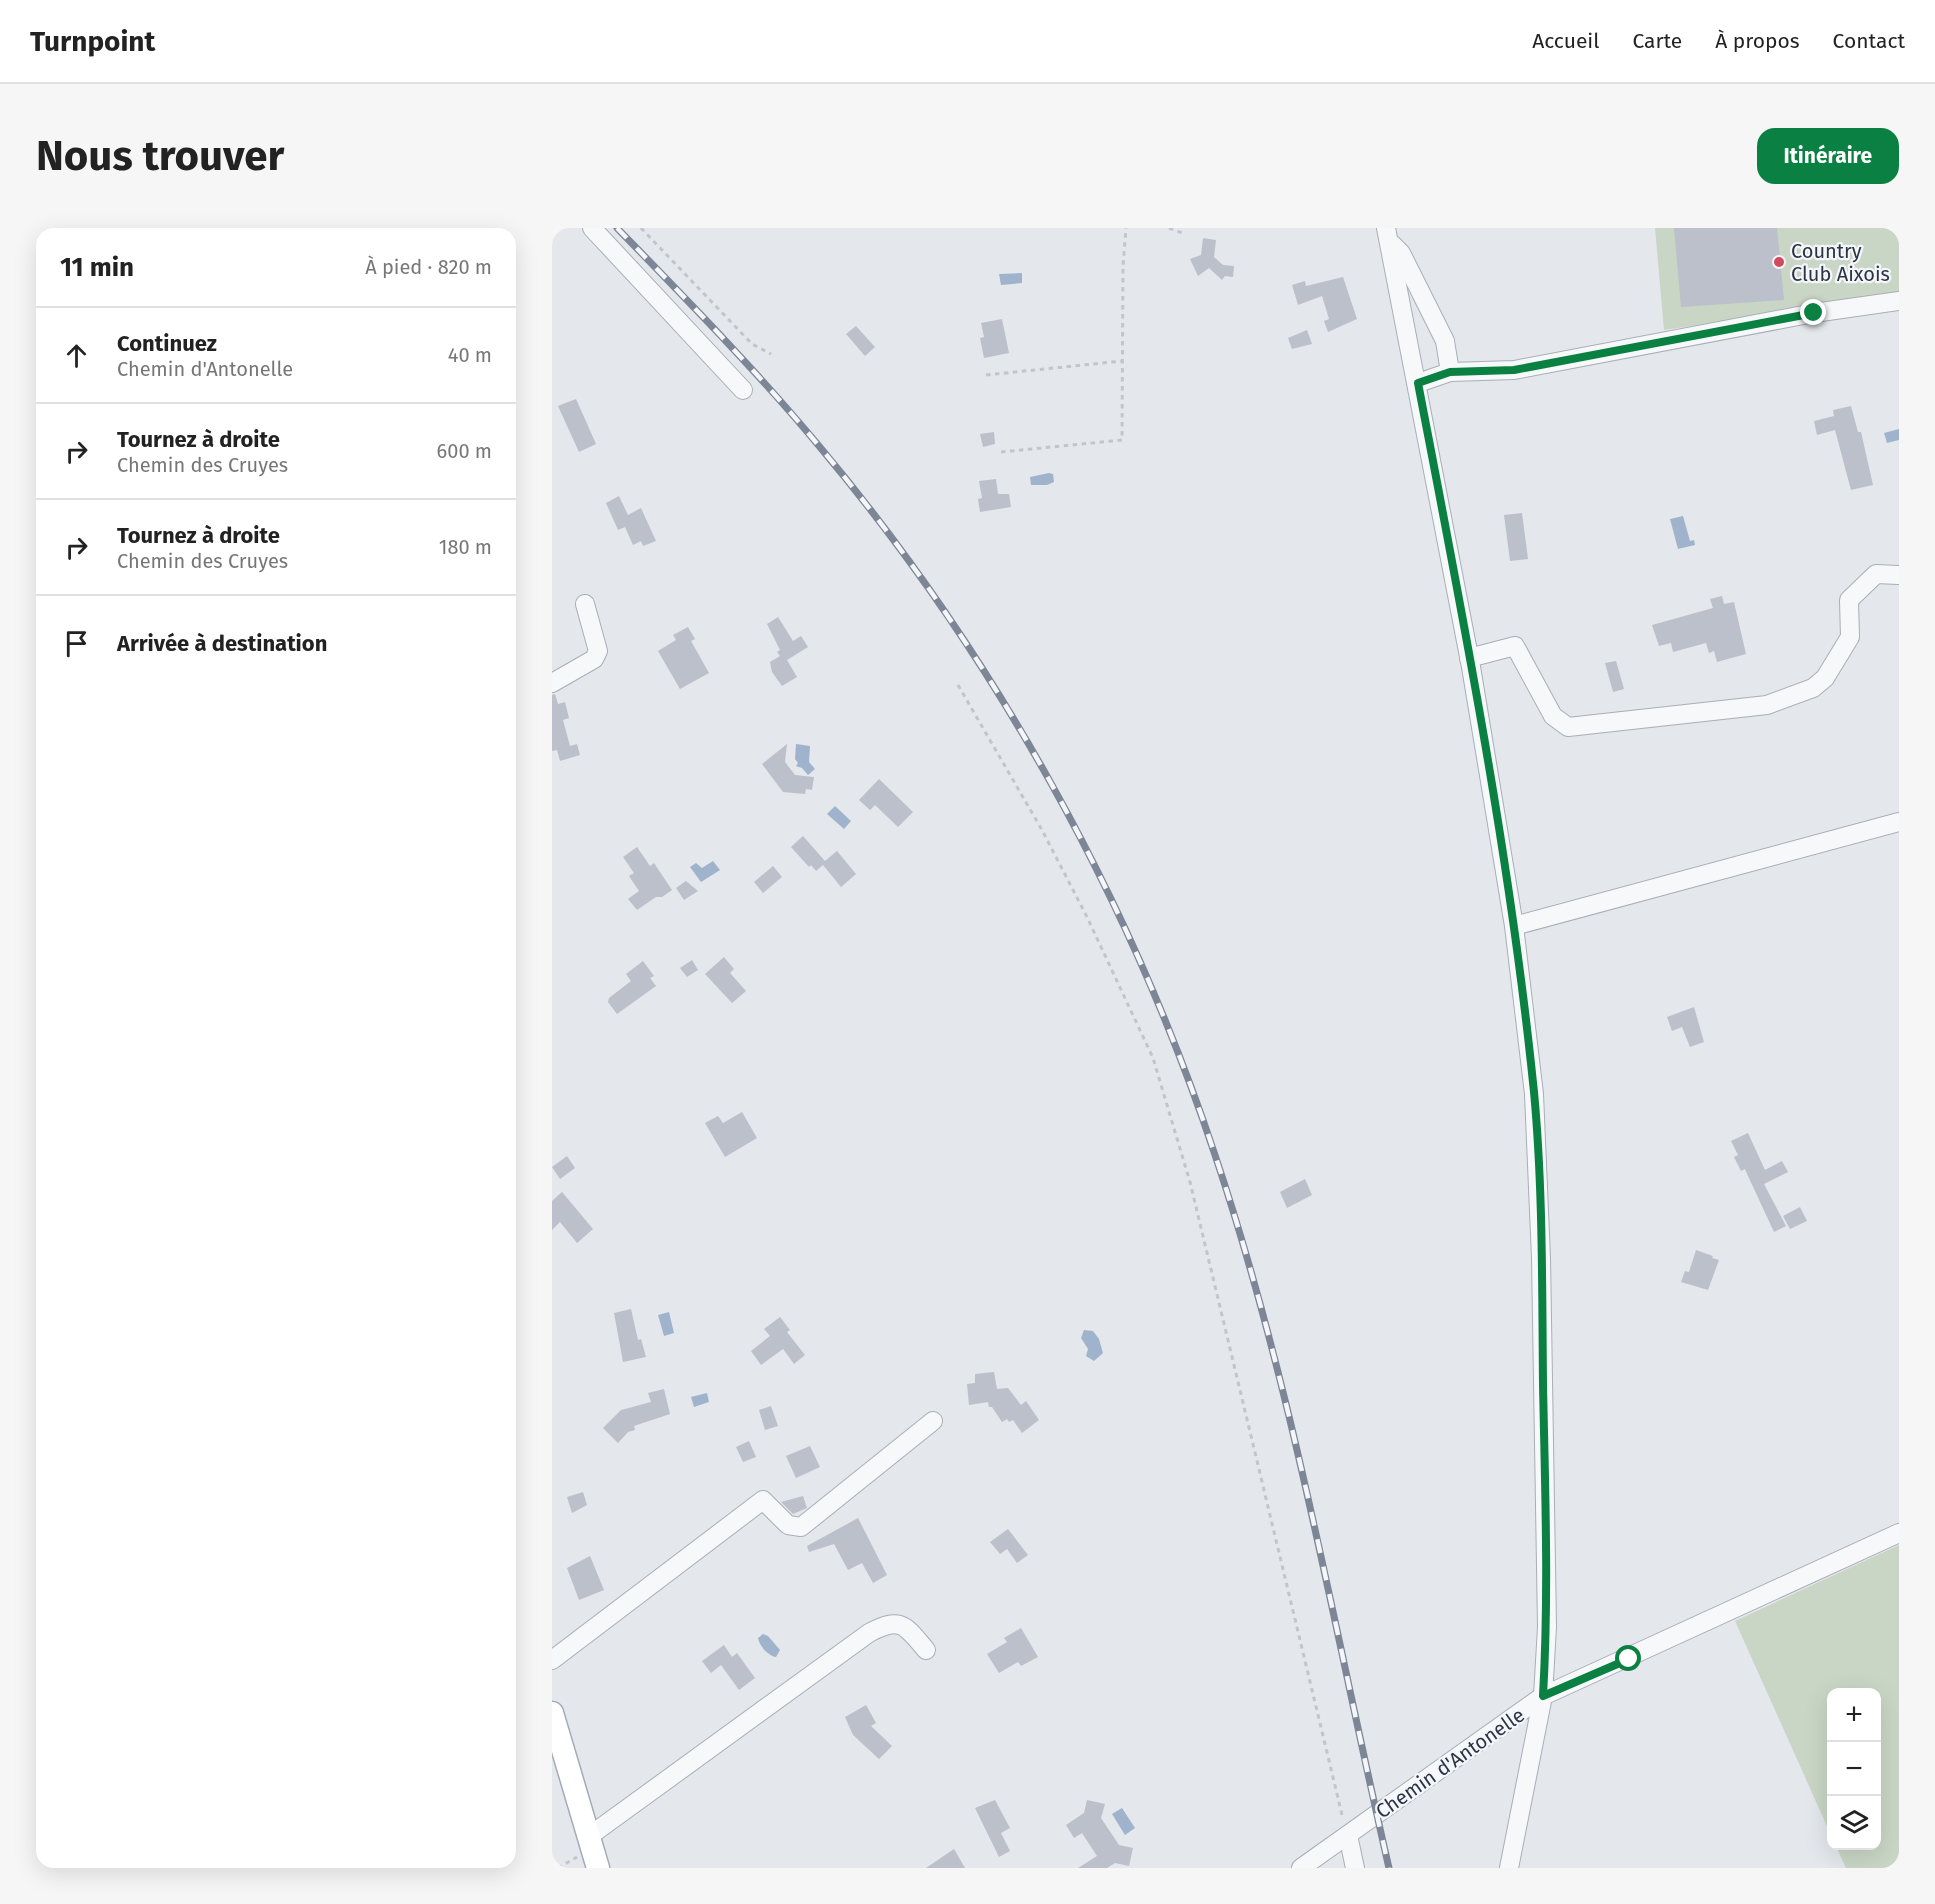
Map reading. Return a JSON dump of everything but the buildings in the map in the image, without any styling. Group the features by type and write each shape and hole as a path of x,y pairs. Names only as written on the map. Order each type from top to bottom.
{"main road":[{"path":"552,1713 598,1868"}],"street":[{"path":"592,228 743,390"},
{"path":"1386,233 1401,254 1445,341 1450,372"},
{"path":"1386,233 1418,383 1469,658 1514,926 1534,1094 1541,1258 1547,1627 1543,1696 1509,1868"},
{"path":"1418,383 1450,372 1514,370 1814,313 1899,301"},
{"path":"1469,658 1515,646 1553,716 1568,726 1597,726 1767,705 1813,688 1825,678 1850,637 1849,600 1876,574 1899,576"},
{"path":"552,683 594,659 598,651 585,604"},
{"path":"1514,926 1899,822"},
{"path":"552,1660 763,1500 788,1526 801,1527 933,1422"},
{"name":"Chemin d'Antonelle","path":"1301,1868 1543,1696 1899,1533"},
{"path":"588,1837 878,1629 898,1623 908,1628 926,1650"},
{"path":"1348,1835 1355,1868"}],"path":[{"path":"641,228 752,344 771,354"},
{"path":"1001,452 1122,440 1123,266 1126,228"},
{"path":"1169,228 1185,234"},
{"path":"986,375 1122,361"},
{"path":"958,685 1041,830 1087,917 1153,1058 1190,1182 1266,1493 1333,1790 1348,1835"}],"green space":[{"name":"Country Club Aixois","path":"1655,228 1899,228 1899,295 1664,330"},
{"path":"1899,1545 1899,1864 1888,1868 1846,1868 1838,1850 1881,1850 1881,1688 1827,1688 1827,1826 1735,1621"}],"water":[{"path":"1022,273 1022,283 1001,285 999,274"},
{"path":"1899,429 1899,440 1887,443 1884,433"},
{"path":"1053,474 1054,482 1047,485 1031,485 1030,477"},
{"path":"1683,516 1690,541 1694,540 1695,545 1678,549 1670,519"},
{"path":"796,744 810,746 809,762 815,769 808,775 802,768 796,766 798,763 795,759"},
{"path":"835,806 851,821 844,829 827,814"},
{"path":"713,861 720,870 701,882 690,867 696,863 702,868"},
{"path":"669,1312 674,1333 664,1336 658,1315"},
{"path":"1084,1330 1093,1331 1099,1339 1103,1353 1094,1361 1086,1356 1088,1349 1081,1338"},
{"path":"707,1393 709,1402 694,1407 691,1397"},
{"path":"763,1634 768,1636 780,1650 776,1657 767,1653 760,1644 758,1638"},
{"path":"1122,1808 1135,1828 1125,1835 1112,1814"}],"railway":[{"path":"617,228 771,390 819,446 882,525 942,608 998,694 1050,782 1098,873 1142,965 1181,1060 1243,1242 1311,1509 1389,1868"}],"place":[{"name":"Country Club Aixois","path":"1779,262"}],"route":[{"path":"1629,1659 1543,1696 1547,1627 1541,1258 1534,1094 1514,926 1471,667 1418,383 1450,372 1514,370 1814,313"}]}
